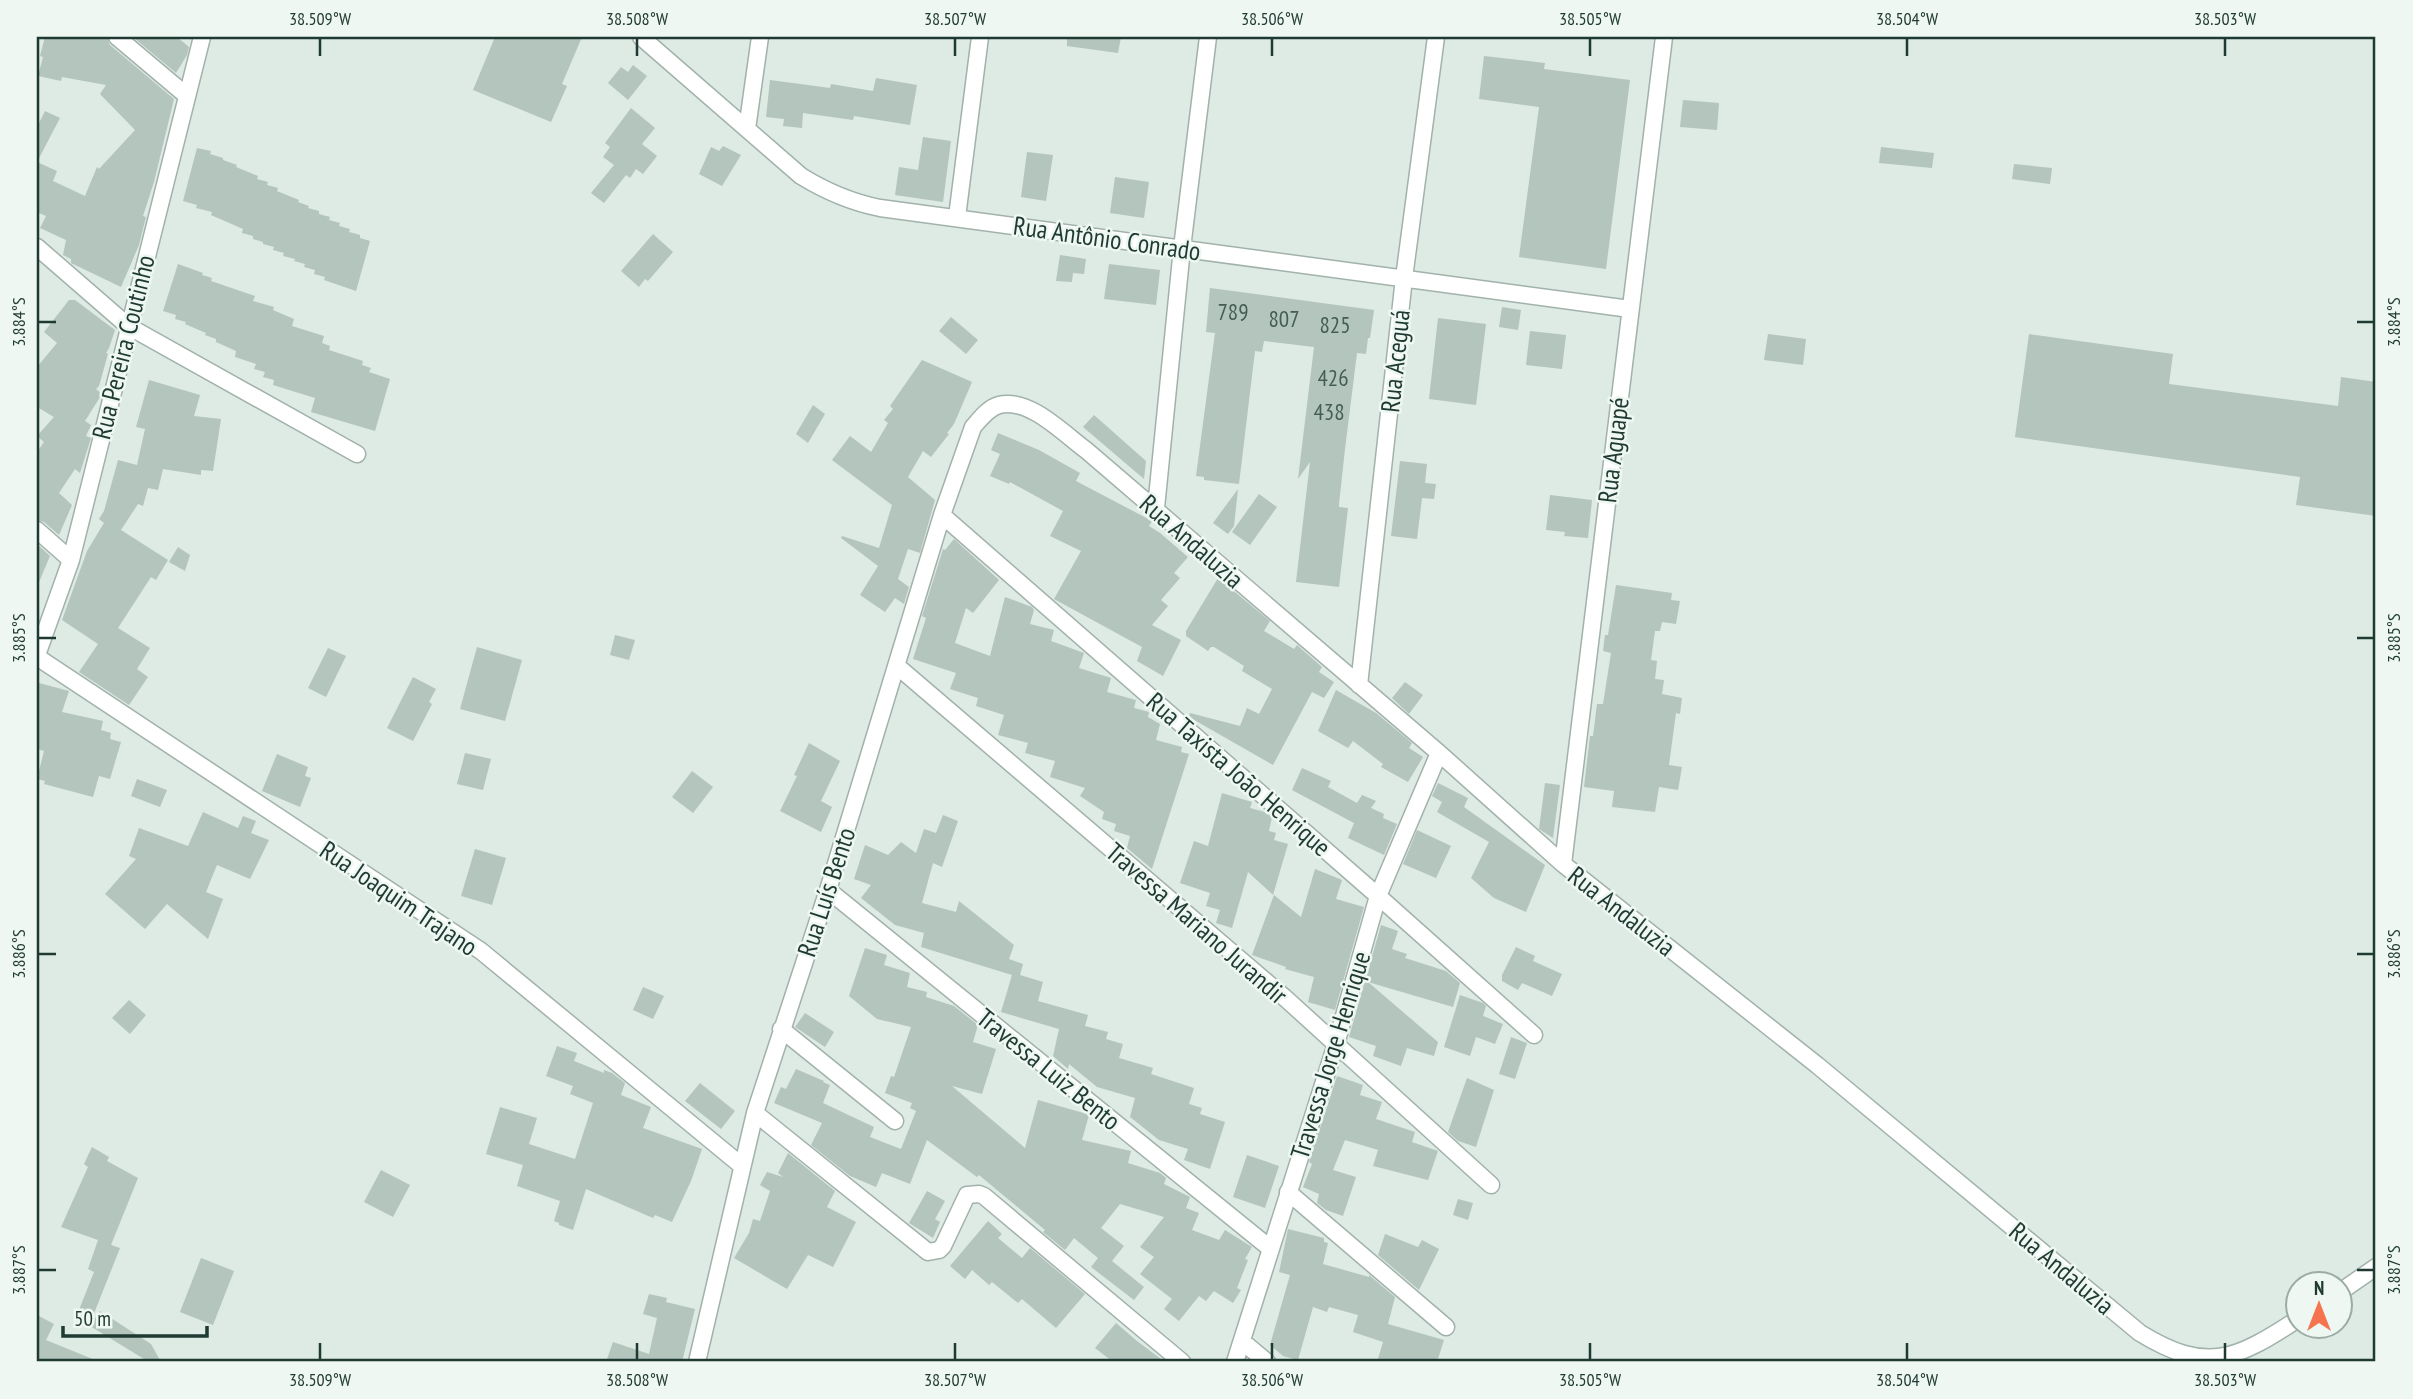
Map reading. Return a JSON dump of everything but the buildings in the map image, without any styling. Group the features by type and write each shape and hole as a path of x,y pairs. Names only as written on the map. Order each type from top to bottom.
{"street":[{"path":"117,37 187,96"},
{"name":"Rua Pereira Coutinho","path":"37,656 71,560 202,37"},
{"name":"Rua Antônio Conrado","path":"641,37 801,176 850,202 1630,309"},
{"path":"747,128 760,37"},
{"path":"957,217 981,37"},
{"path":"1156,508 1182,248 1208,37"},
{"name":"Rua Aceguá","path":"1359,685 1404,278 1436,37"},
{"name":"Rua Aguapé","path":"1563,864 1664,37"},
{"path":"37,247 128,326 357,454"},
{"name":"Rua Andaluzia","path":"973,427 983,415 999,405 1015,405 1034,410 1156,508 1563,864 1817,1065 2140,1333 2180,1354 2199,1358 2221,1357 2241,1351 2284,1328"},
{"name":"Rua Luís Bento","path":"697,1362 755,1113 828,890 942,515 973,427"},
{"name":"Rua Taxista João Henrique","path":"942,515 1534,1035"},
{"path":"37,530 71,560"},
{"name":"Rua Joaquim Trajano","path":"37,656 481,951 742,1166"},
{"name":"Travessa Mariano Jurandir","path":"897,666 1336,1044 1491,1185"},
{"name":"Travessa Jorge Henrique","path":"1235,1362 1336,1044 1378,896 1439,753"},
{"name":"Travessa Luiz Bento","path":"828,890 1271,1249"},
{"path":"781,1029 895,1121"},
{"path":"755,1113 928,1252 943,1247 967,1195 984,1196 1182,1362"},
{"path":"1288,1192 1446,1327"},
{"path":"2354,1282 2376,1267"},
{"path":"1242,1342 1267,1362"}]}
